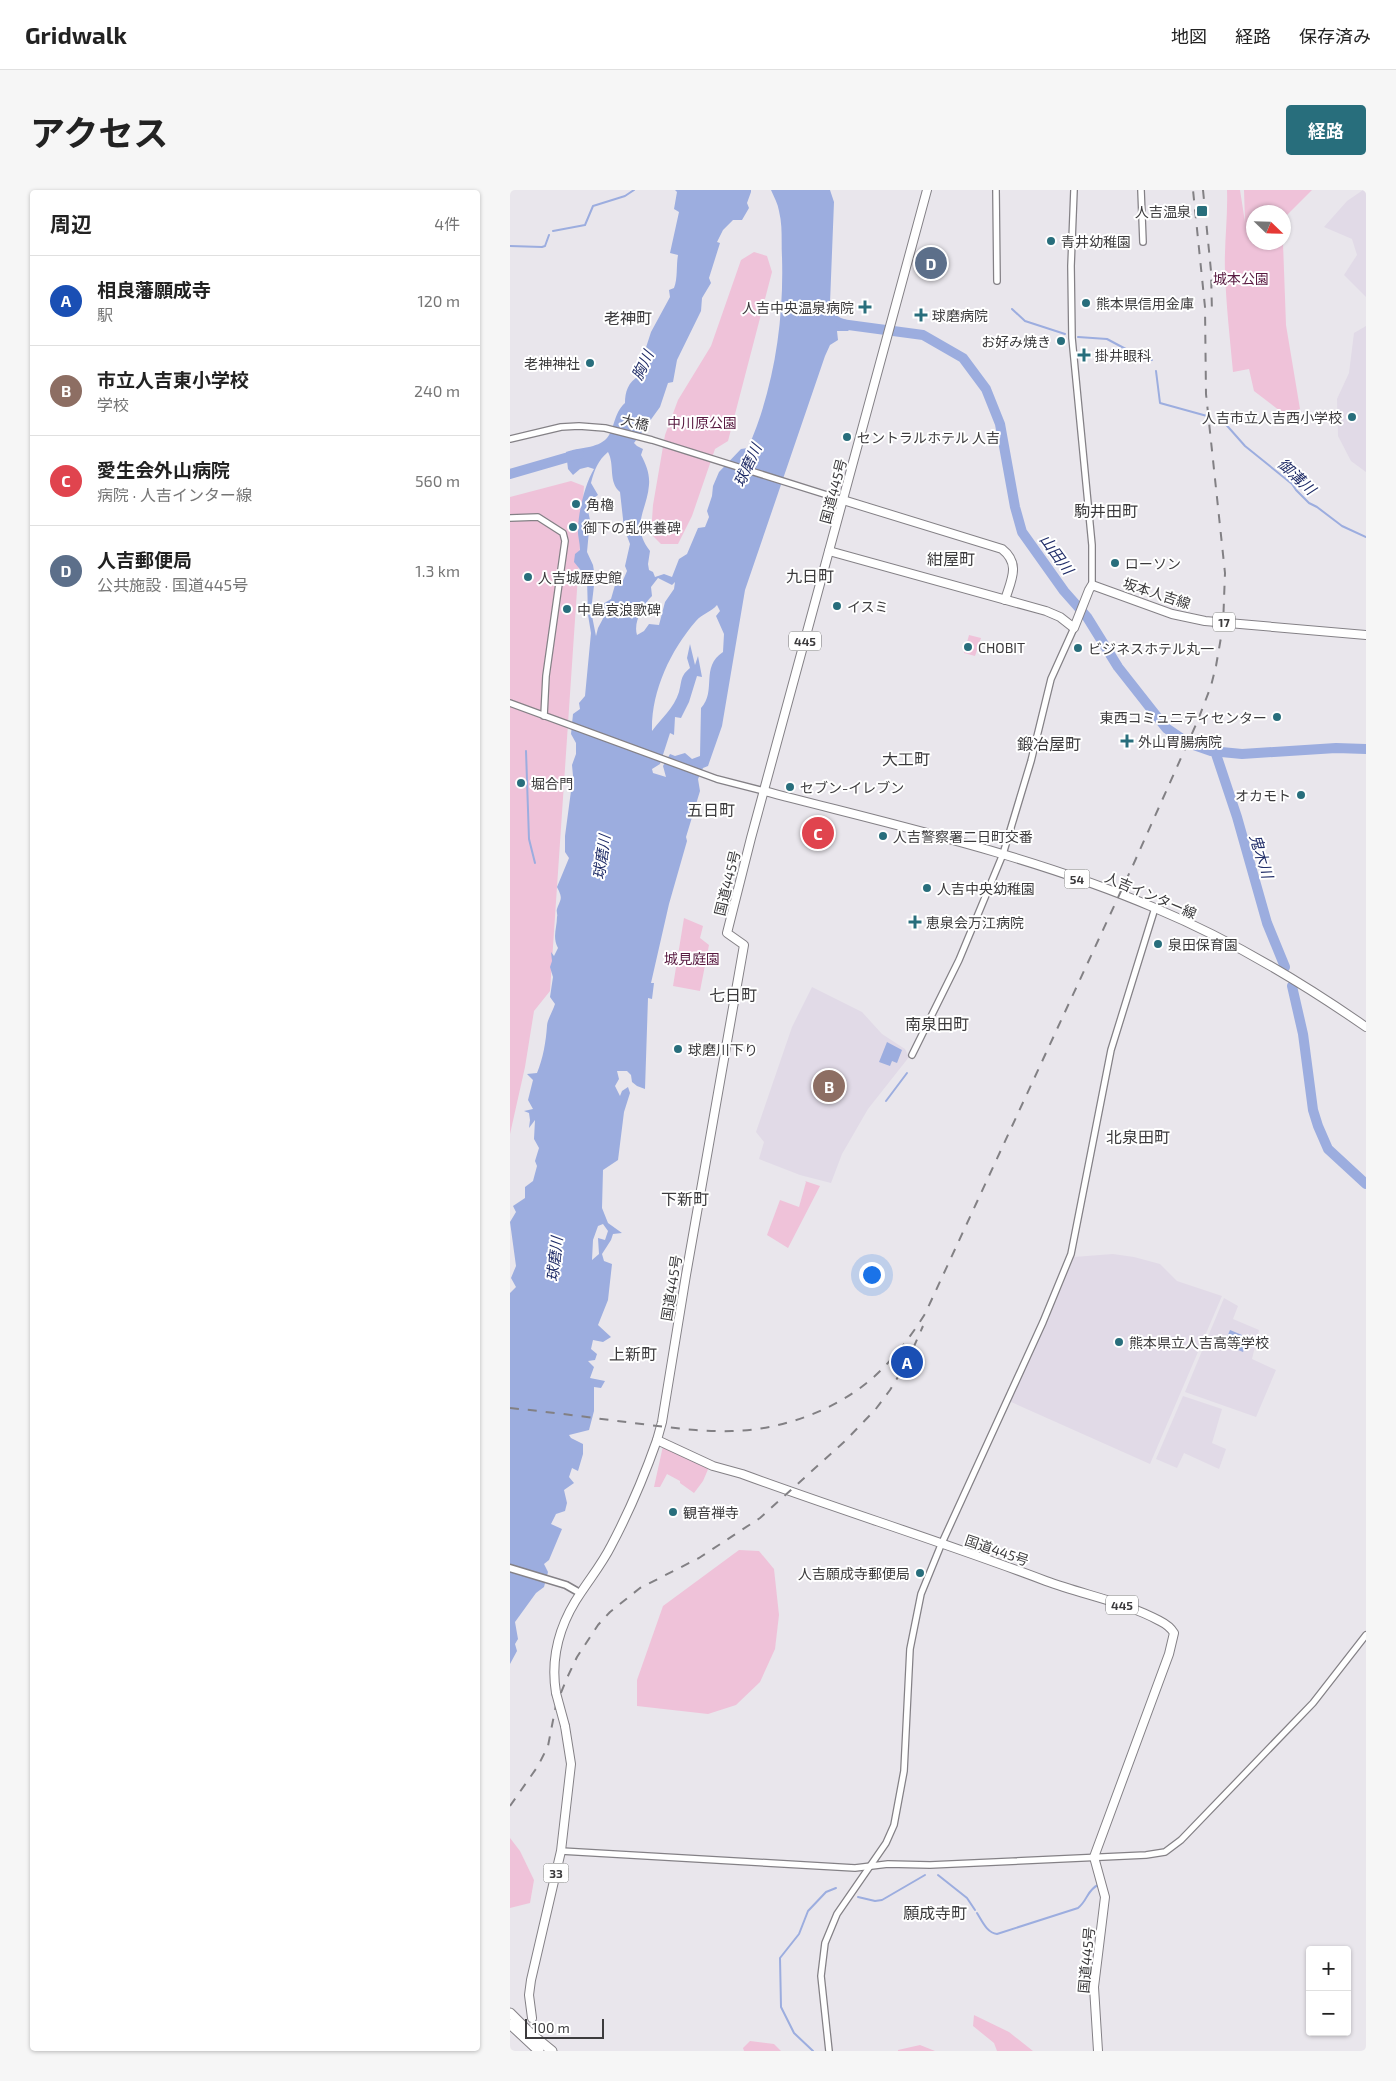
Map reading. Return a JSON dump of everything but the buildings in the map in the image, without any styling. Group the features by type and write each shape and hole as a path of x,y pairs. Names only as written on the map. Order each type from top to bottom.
{"highway":[{"path":"510,2013 552,2051"},
{"path":"510,2024 539,2051"}],"main road":[{"name":"国道445号","path":"927,190 727,933 744,945 687,1266 662,1422 657,1440 713,1466 742,1474 1003,1564 1081,1593 1118,1604 1161,1621 1171,1628 1174,1633 1169,1654 1094,1857 1105,1898 1094,1987 1098,2051"},
{"path":"843,500 1002,549 1010,555 1014,570 1005,600"},
{"path":"829,550 1046,611 1075,625 1090,588"},
{"name":"坂本人吉線","path":"1090,588 1172,614 1204,621 1366,635"},
{"name":"人吉インター線","path":"764,792 1003,854 1155,908 1258,959 1366,1027"},
{"name":"33","path":"532,2018 529,1995 531,1980 561,1851 572,1764 553,1677 556,1651 564,1623 580,1593 602,1563 640,1488 657,1440"},
{"path":"510,1568 566,1585 580,1593"}],"street":[{"path":"996,190 997,281"},
{"path":"1074,190 1071,266 1072,338 1092,545 1090,588"},
{"path":"1141,190 1143,242"},
{"name":"大橋","path":"510,439 561,427 605,428 652,440 843,500"},
{"path":"510,518 538,517 563,533 565,541 546,676 544,716"},
{"path":"912,1055 959,960 1003,854 1031,761 1051,679 1075,625"},
{"path":"510,703 713,777 764,792"},
{"path":"829,2051 821,1976 825,1943 837,1914 886,1843 894,1825 904,1771 910,1649 921,1594 941,1544 1043,1322 1071,1254 1111,1050 1155,908"},
{"path":"561,1851 855,1868 1165,1852 1181,1840 1313,1703 1366,1636"}],"shaded area":[{"path":"1363,190 1366,190 1366,297 1344,275 1357,255 1352,239 1324,227 1347,201"},
{"name":"人吉市立人吉西小学校","path":"1366,326 1366,472 1351,461 1338,436 1337,399 1349,373 1354,333"},
{"path":"812,987 862,1012 882,1034 905,1049 909,1057 868,1109 842,1154 831,1183 800,1175 759,1159 764,1142 756,1132 792,1027"},
{"name":"熊本県立人吉高等学校","path":"1113,1254 1160,1264 1177,1281 1222,1296 1150,1464 1009,1401 1074,1257"},
{"name":"熊本県立人吉高等学校","path":"1224,1298 1238,1306 1233,1319 1259,1330 1252,1359 1276,1370 1256,1417 1185,1392"},
{"path":"1183,1396 1222,1409 1212,1443 1226,1449 1219,1469 1184,1453 1177,1468 1156,1459"}],"green space":[{"name":"城本公園","path":"1227,190 1240,190 1245,222 1244,190 1312,190 1291,211 1291,205 1246,205 1246,250 1283,250 1286,325 1300,409 1284,414 1254,391 1249,369 1233,372 1225,271"},
{"name":"中川原公園","path":"754,252 767,256 772,272 728,441 715,449 692,516 678,544 661,544 651,534 653,505 665,435 678,400 711,346 741,260"},
{"path":"571,481 584,486 550,991 534,1011 525,1067 510,1134 510,497"},
{"path":"969,635 981,638 975,656 964,653"},
{"name":"城見庭園","path":"684,918 703,926 700,938 709,945 700,991 673,986"},
{"path":"805,1181 820,1186 788,1248 767,1235 780,1200 799,1207"},
{"path":"663,1446 709,1467 703,1481 694,1493 680,1483 680,1481 667,1474 660,1487 654,1487"},
{"path":"739,1550 759,1551 774,1569 779,1615 775,1649 760,1682 736,1705 708,1714 637,1706 637,1680 663,1606"},
{"path":"510,1838 520,1851 534,1880 530,1903 510,1908"},
{"path":"974,2015 1009,2032 1033,2051 997,2051 994,2043 973,2026"},
{"path":"750,2041 774,2044 781,2051 744,2051 743,2048"},
{"path":"920,2045 935,2051 898,2051 898,2050"}],"water":[{"name":"球磨川","path":"675,190 751,190 747,203 749,208 742,220 733,220 723,230 717,242 720,243 709,278 711,283 702,298 701,311 677,360 673,382 668,383 660,407 634,443 643,449 641,455 649,477 648,494 640,526 644,542 650,551 649,570 653,572 655,577 664,574 672,577 679,559 687,554 698,528 705,527 709,517 707,511 713,486 719,472 741,449 748,448 765,402 776,354 782,281 781,223 778,206 771,190 830,190 834,202 830,303 832,313 856,323 848,331 837,331 838,340 830,345 825,356 745,590 722,726 708,766 703,768 698,779 700,791 686,837 687,841 669,904 651,983 654,983 652,999 648,998 645,1089 632,1082 631,1075 627,1071 617,1071 619,1079 615,1086 620,1096 622,1091 628,1087 630,1093 624,1112 618,1160 603,1170 602,1208 608,1223 622,1233 613,1234 602,1254 604,1261 612,1264 608,1300 598,1325 611,1337 603,1342 593,1340 591,1349 597,1354 595,1360 588,1361 594,1367 590,1378 605,1381 601,1388 594,1387 594,1411 589,1430 569,1435 583,1444 583,1454 578,1471 572,1468 569,1477 574,1483 564,1490 567,1503 565,1511 556,1514 551,1524 562,1529 549,1560 544,1564 548,1572 544,1587 536,1593 515,1622 518,1639 515,1644 517,1651 510,1664 510,1293 516,1287 511,1278 516,1266 510,1222 516,1212 513,1206 525,1198 525,1187 533,1181 537,1166 535,1161 539,1148 534,1139 535,1120 529,1128 529,1113 524,1111 533,1109 528,1100 533,1080 527,1074 537,1073 544,1050 547,1024 555,1004 550,997 553,977 550,967 552,961 551,952 554,956 558,948 555,932 557,910 561,898 557,887 569,858 565,852 565,836 573,776 572,765 576,754 576,743 571,734 573,714 580,709 579,703 585,696 591,633 588,615 587,578 574,562 575,554 580,550 578,530 581,505 585,489 594,469 588,467 580,469 573,475 568,469 566,452 593,446 607,438 618,412 625,403 628,388 632,381 639,376 640,366 651,332 670,297 669,290 674,288 675,284 678,255 670,253 679,212 674,209 677,192","holes":["608,452 614,483 620,492 624,528 630,544 625,566 627,571 621,585 615,585 611,599 603,604 606,613 596,636 591,611 595,577 593,565 587,552 590,520 588,511 591,500 598,495 591,483 597,466","658,578 672,585 675,582 674,589 665,602 659,625 649,624 644,631 637,635 636,625 642,609 652,596 651,587","717,605 720,611 716,616 724,634 723,652 712,665 708,694 701,708 700,756 692,759 685,753 675,756 670,754 663,766 666,777 653,773 652,769 660,764 670,733 674,735 675,717 681,718 689,702 697,676 702,677 698,656 695,665 690,644 687,658 690,668 683,676 674,703 652,731 655,702 664,673 678,645 687,633 698,619","603,1224 608,1231 605,1240 598,1238 599,1254 592,1260 593,1240 598,1226"]},
{"path":"887,1042 902,1050 897,1063 892,1061 890,1066 879,1062"},
{"path":"1230,1330 1249,1338 1243,1352 1224,1344"}],"waterway":[{"path":"553,231 585,225 593,206 625,196 634,190"},
{"path":"510,246 542,247 545,246 549,235"},
{"name":"御溝川","path":"1012,309 1025,321 1065,334"},
{"name":"山田川","path":"841,324 923,335 963,358 986,389 1000,424 1015,507 1022,532 1064,591 1087,617 1118,667 1166,728 1188,743 1211,751 1242,754 1336,748 1366,749"},
{"name":"御溝川","path":"1078,337 1107,339 1137,355 1152,360"},
{"name":"御溝川","path":"1156,371 1160,403 1207,416"},
{"name":"御溝川","path":"1222,420 1245,446 1292,484 1309,503 1342,526 1366,537"},
{"name":"胸川","path":"510,474 579,454"},
{"path":"526,751 529,839 535,863"},
{"name":"鬼木川","path":"1215,751 1237,817 1267,923 1285,967"},
{"name":"鬼木川","path":"1292,986 1303,1034 1313,1110 1318,1126 1328,1149 1366,1184"},
{"path":"886,1101 907,1073"},
{"path":"858,1897 875,1901 882,1900 925,1875"},
{"path":"938,1875 967,1898 975,1910"},
{"path":"977,1913 988,1929 997,1934 1078,1908 1094,1887 1098,1885"},
{"path":"813,2051 794,2033 781,2007 780,1958 799,1934 808,1911 826,1892 836,1888"}],"tunnel":[{"path":"532,2018 539,2040"}],"railway":[{"path":"510,1408 695,1430 752,1430 773,1426 814,1414 833,1405 868,1382 900,1349 925,1314 1134,863 1198,720 1211,686 1216,666 1223,626 1225,573 1206,394 1205,307 1193,190"},
{"path":"1203,190 1211,271 1212,313"},
{"path":"510,1806 538,1766 548,1746 556,1705 567,1678 577,1657 598,1625 610,1612 640,1588 699,1558 760,1518 845,1441 875,1410 890,1390 907,1362 923,1326"}],"place":[{"name":"人吉温泉","path":"1202,211"},
{"name":"青井幼稚園","path":"1051,241"},
{"name":"人吉郵便局","path":"931,263"},
{"name":"熊本県信用金庫","path":"1086,303"},
{"name":"人吉中央温泉病院","path":"865,307"},
{"name":"球磨病院","path":"921,315"},
{"name":"お好み焼き","path":"1061,341"},
{"name":"掛井眼科","path":"1084,355"},
{"name":"老神神社","path":"590,363"},
{"name":"人吉市立人吉西小学校","path":"1352,417"},
{"name":"セントラルホテル 人吉","path":"847,437"},
{"name":"角櫓","path":"576,504"},
{"name":"御下の乱供養碑","path":"573,527"},
{"name":"ローソン","path":"1115,563"},
{"name":"人吉城歴史館","path":"528,577"},
{"name":"イスミ","path":"837,606"},
{"name":"中島哀浪歌碑","path":"567,609"},
{"name":"CHOBIT","path":"968,647"},
{"name":"ビジネスホテル丸一","path":"1078,648"},
{"name":"東西コミュニティセンター","path":"1277,717"},
{"name":"外山胃腸病院","path":"1127,741"},
{"name":"堀合門","path":"521,783"},
{"name":"セブン-イレブン","path":"790,787"},
{"name":"オカモト","path":"1301,795"},
{"name":"愛生会外山病院","path":"818,833"},
{"name":"人吉警察署二日町交番","path":"883,836"},
{"name":"人吉中央幼稚園","path":"927,888"},
{"name":"恵泉会万江病院","path":"915,922"},
{"name":"泉田保育園","path":"1158,944"},
{"name":"球磨川下り","path":"678,1049"},
{"name":"市立人吉東小学校","path":"829,1086"},
{"name":"熊本県立人吉高等学校","path":"1119,1342"},
{"name":"相良藩願成寺","path":"907,1362"},
{"name":"観音禅寺","path":"673,1512"},
{"name":"人吉願成寺郵便局","path":"920,1573"}],"district":[{"name":"老神町","path":"628,317"},
{"name":"駒井田町","path":"1106,510"},
{"name":"紺屋町","path":"951,558"},
{"name":"九日町","path":"810,575"},
{"name":"鍛冶屋町","path":"1049,743"},
{"name":"大工町","path":"906,758"},
{"name":"五日町","path":"711,809"},
{"name":"七日町","path":"733,994"},
{"name":"南泉田町","path":"937,1023"},
{"name":"北泉田町","path":"1138,1136"},
{"name":"下新町","path":"685,1198"},
{"name":"上新町","path":"633,1353"},
{"name":"願成寺町","path":"935,1912"}]}
